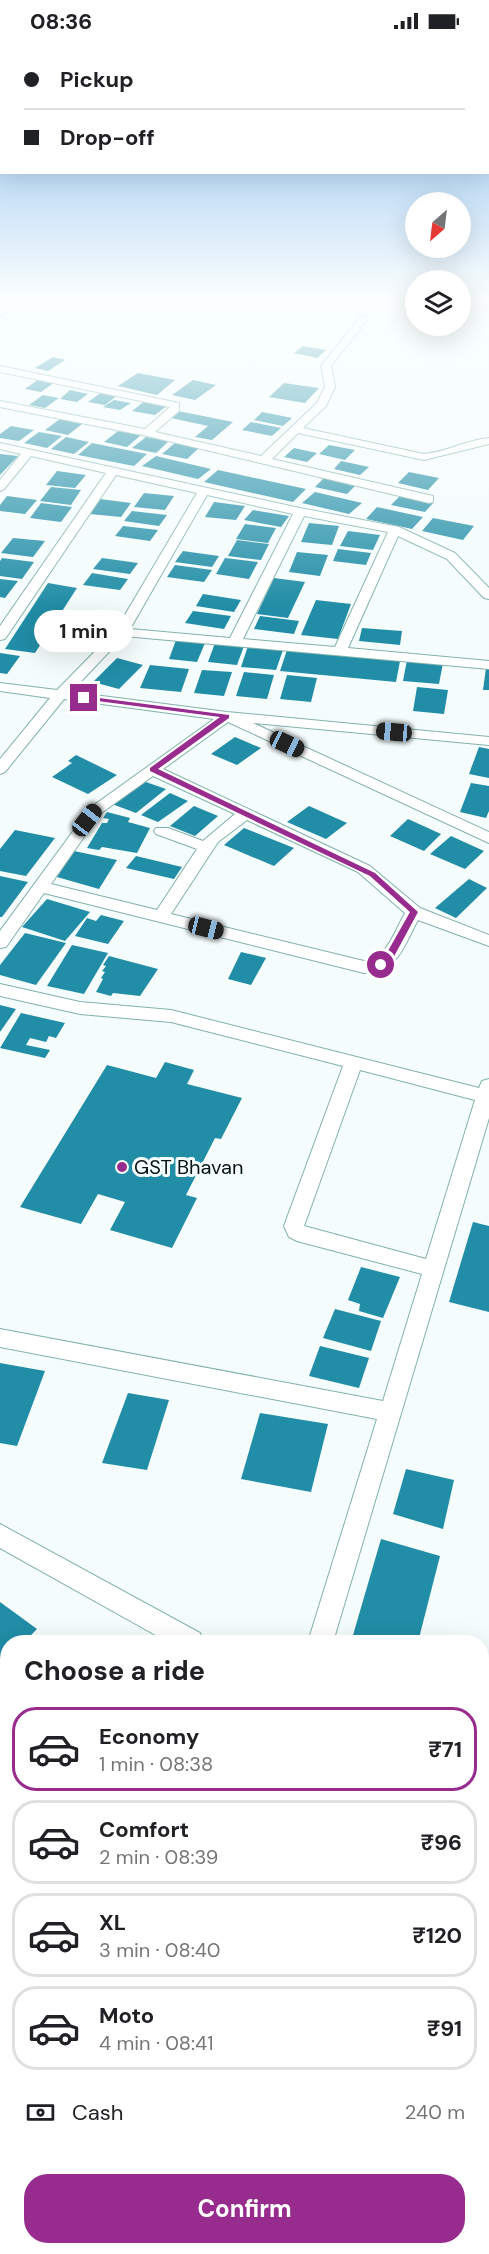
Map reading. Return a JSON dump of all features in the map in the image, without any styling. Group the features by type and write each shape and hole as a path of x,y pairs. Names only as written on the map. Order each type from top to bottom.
{"street":[{"path":"147,433 175,410 175,405 162,402"},
{"path":"264,460 297,430 321,402"},
{"path":"0,404 147,433 429,499"},
{"path":"297,430 424,457 439,456 476,443 489,441"},
{"path":"0,446 300,512 395,530 451,556 489,595"},
{"path":"1,483 29,452"},
{"path":"0,636 113,471"},
{"path":"0,769 60,695 121,632 204,490"},
{"path":"235,642 300,512"},
{"path":"340,652 395,530"},
{"path":"121,632 489,665"},
{"path":"0,687 227,716 489,741"},
{"path":"0,943 95,811 227,716"},
{"path":"227,716 489,838"},
{"path":"153,770 364,869 414,912 489,941"},
{"path":"161,917 206,847 220,832 246,813"},
{"path":"162,831 206,847"},
{"path":"41,887 364,967 376,967 387,960 414,912"},
{"path":"0,990 80,1008 171,1016 354,1062 488,1091 323,1635"},
{"path":"354,1062 294,1226 296,1231 304,1235 433,1269"},
{"path":"0,1338 391,1412"},
{"path":"0,1534 179,1635"}],"building":[{"path":"33,402 53,402 45,408 29,405"},
{"path":"89,402 109,402 105,405"},
{"path":"111,402 131,403 120,410 103,407"},
{"path":"143,402 168,405 155,415 132,411"},
{"path":"178,411 233,422 212,440 195,437 208,426 171,418"},
{"path":"262,412 292,418 283,426 254,420"},
{"path":"60,419 82,424 68,435 45,430"},
{"path":"251,422 281,428 272,436 242,430"},
{"path":"11,426 34,430 19,441 0,438 0,434"},
{"path":"118,431 141,435 127,447 104,442"},
{"path":"39,432 62,436 47,448 24,443"},
{"path":"66,437 89,442 74,454 51,449"},
{"path":"146,437 169,441 156,453 132,448"},
{"path":"176,442 200,447 187,459 162,454"},
{"path":"92,443 147,454 134,466 78,455"},
{"path":"329,445 355,450 345,460 319,454"},
{"path":"294,448 317,453 307,462 284,457"},
{"path":"0,454 18,456 0,475"},
{"path":"156,456 211,469 198,479 142,466"},
{"path":"341,461 369,467 360,475 334,469"},
{"path":"218,470 306,489 293,502 204,482"},
{"path":"57,471 86,475 75,488 46,485"},
{"path":"409,472 439,478 428,490 398,483"},
{"path":"324,478 356,485 347,494 315,487"},
{"path":"51,487 81,490 71,505 40,501"},
{"path":"315,492 362,503 349,514 302,503"},
{"path":"144,493 174,496 165,510 134,507"},
{"path":"7,496 37,500 25,514 0,511 0,505"},
{"path":"400,496 433,503 425,512 391,505"},
{"path":"100,499 131,503 121,517 90,514"},
{"path":"214,502 245,506 236,520 205,517"},
{"path":"41,503 72,507 61,522 30,518"},
{"path":"377,507 423,517 412,529 366,519"},
{"path":"253,510 289,516 281,527 244,520"},
{"path":"132,511 167,515 159,526 124,521"},
{"path":"433,518 474,526 463,540 422,531"},
{"path":"309,523 339,526 332,545 301,542"},
{"path":"245,524 276,528 268,543 236,539"},
{"path":"123,526 158,530 150,541 115,536"},
{"path":"348,531 380,535 373,550 340,546"},
{"path":"13,538 45,541 33,557 1,553"},
{"path":"237,540 269,544 261,560 228,556"},
{"path":"338,549 371,553 366,565 333,561"},
{"path":"183,551 219,556 212,567 175,562"},
{"path":"297,552 328,555 320,576 289,572"},
{"path":"2,558 34,562 22,579 0,576"},
{"path":"102,558 138,563 130,574 93,569"},
{"path":"225,558 258,562 249,579 216,574"},
{"path":"175,565 212,570 204,582 167,577"},
{"path":"92,573 128,579 120,590 83,585"},
{"path":"274,578 305,582 288,618 257,614"},
{"path":"0,579 18,581 5,598 0,597"},
{"path":"48,583 77,588 35,653 5,649"},
{"path":"203,594 241,600 234,612 196,606"},
{"path":"316,600 351,604 338,639 301,635"},
{"path":"193,611 231,616 224,629 185,623"},
{"path":"260,616 299,621 294,634 254,629"},
{"path":"362,628 402,631 400,645 359,641"},
{"path":"176,640 205,643 197,662 169,659"},
{"path":"215,643 244,646 237,665 208,662"},
{"path":"248,646 283,650 276,670 241,667"},
{"path":"287,650 400,661 396,682 280,671"},
{"path":"0,653 20,656 7,674 0,673"},
{"path":"117,658 143,665 119,689 93,682"},
{"path":"407,660 443,663 439,684 403,681"},
{"path":"150,665 189,669 181,692 140,688"},
{"path":"486,668 489,669 489,690 483,690"},
{"path":"202,670 232,672 224,696 194,693"},
{"path":"244,672 274,675 267,699 236,696"},
{"path":"287,675 317,678 311,702 280,699"},
{"path":"417,687 448,690 444,714 413,711"},
{"path":"235,737 261,748 237,765 211,754"},
{"path":"479,747 489,749 489,778 469,774"},
{"path":"76,755 117,775 88,794 52,777 72,763 68,761"},
{"path":"143,781 166,789 136,813 112,804"},
{"path":"471,783 489,786 489,811 486,818 460,812"},
{"path":"170,793 188,801 158,822 141,815"},
{"path":"194,806 218,816 195,836 170,826"},
{"path":"309,806 347,823 326,839 287,822"},
{"path":"107,812 130,818 128,822 150,828 137,853 102,847 99,850 87,848 102,823 107,823 109,819 103,818"},
{"path":"408,819 441,834 424,851 390,836"},
{"path":"244,828 294,848 274,866 224,845"},
{"path":"15,830 55,838 26,876 0,871 0,849"},
{"path":"451,836 484,851 465,869 430,854"},
{"path":"74,851 117,860 99,889 57,877"},
{"path":"136,856 182,867 174,879 126,868"},
{"path":"0,876 28,882 2,917 0,917"},
{"path":"469,879 487,888 456,918 435,908"},
{"path":"47,899 90,912 65,941 22,927"},
{"path":"101,915 124,921 108,944 75,936 87,918 96,921"},
{"path":"25,933 66,943 36,985 0,975 0,965"},
{"path":"72,945 108,953 84,994 47,986"},
{"path":"241,952 266,958 251,985 228,979"},
{"path":"109,956 158,969 140,996 113,993 111,996 96,992 105,972 102,971 106,966 103,965"},
{"path":"0,1005 16,1009 0,1032"},
{"path":"21,1013 65,1023 56,1038 49,1036 46,1042 30,1038 26,1045 50,1050 45,1058 0,1048"},
{"name":"GST Bhavan","path":"165,1062 194,1070 187,1084 242,1098 221,1139 215,1138 186,1195 197,1198 172,1248 110,1230 125,1202 98,1194 81,1224 20,1207 107,1065 156,1078"},
{"path":"473,1222 489,1226 489,1312 449,1302"},
{"path":"361,1267 400,1277 383,1318 359,1311 360,1304 348,1300"},
{"path":"335,1309 381,1321 371,1351 323,1338"},
{"path":"320,1346 369,1358 359,1388 309,1376"},
{"path":"0,1363 45,1371 17,1446 0,1443"},
{"path":"128,1393 169,1400 147,1470 102,1463"},
{"path":"260,1413 328,1424 311,1492 241,1479"},
{"path":"406,1469 454,1480 443,1529 393,1514"},
{"path":"381,1539 440,1556 420,1635 353,1635"},
{"path":"0,1602 37,1629 31,1635 0,1635"}],"place":[{"name":"GST Bhavan","path":"122,1167"}],"route":[{"path":"84,698 227,716 153,770 373,874 414,912 387,960 381,965"}]}
